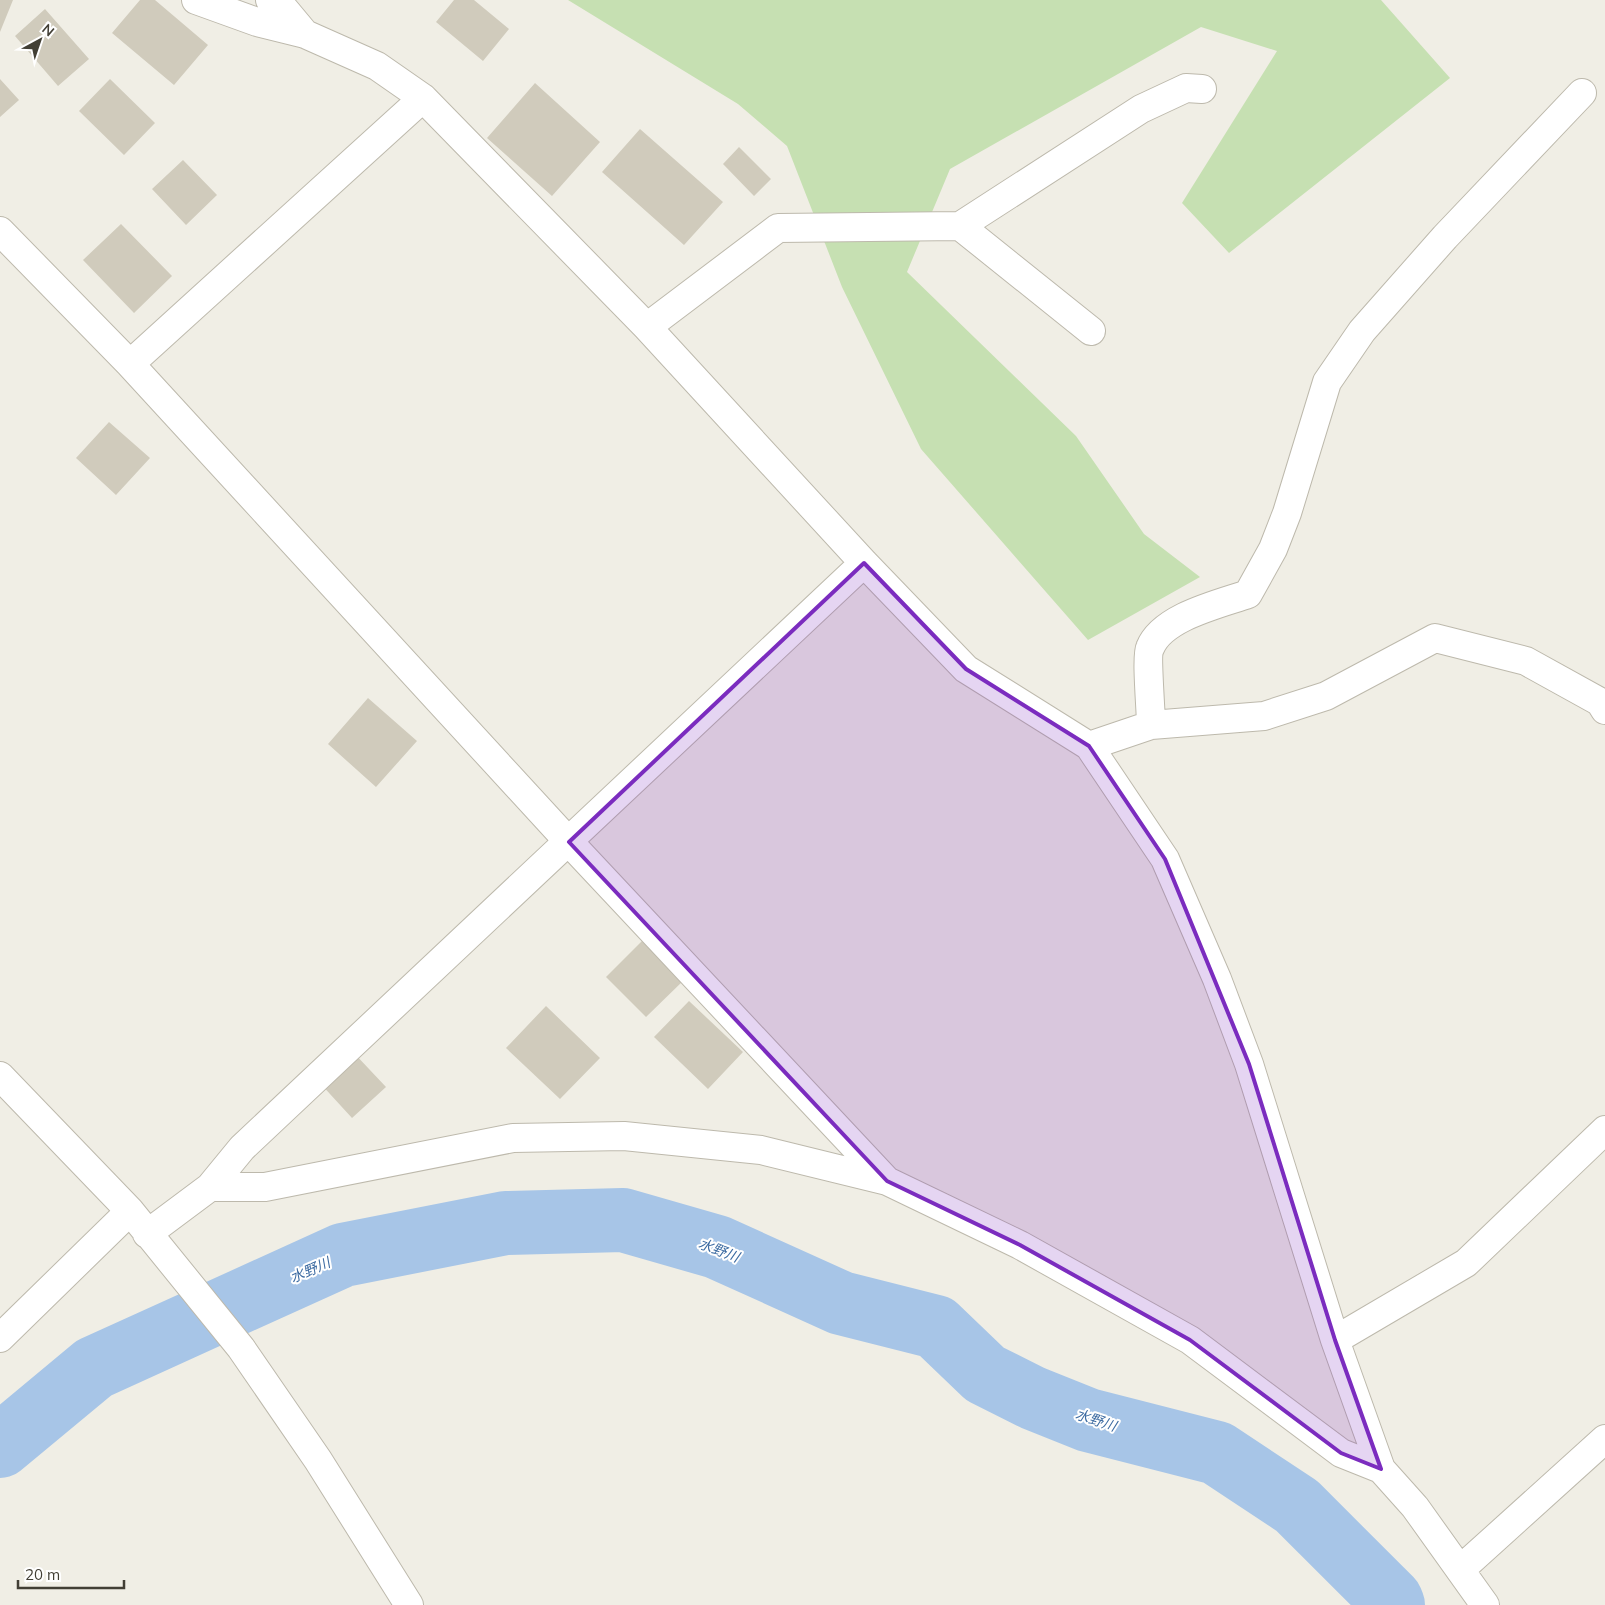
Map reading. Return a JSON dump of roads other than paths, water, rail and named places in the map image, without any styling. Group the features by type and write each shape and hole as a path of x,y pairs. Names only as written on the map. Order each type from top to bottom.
{"street":[{"path":"196,0 257,22 304,34 377,66 423,98 647,327 864,563 966,669 1089,746 1165,859 1217,979 1249,1064 1336,1340 1381,1469 1415,1507 1485,1605"},
{"path":"270,0 285,10 304,34"},
{"path":"647,327 778,228 960,226 1141,109 1186,88 1202,90"},
{"path":"1151,725 1149,649 1163,629 1191,614 1248,594 1273,549 1287,513 1327,382 1362,331 1445,237 1582,93"},
{"path":"130,364 423,98"},
{"path":"960,226 1091,331"},
{"path":"0,231 130,364 569,842 887,1181"},
{"path":"153,1241 210,1186 242,1148 864,563"},
{"path":"1089,746 1151,725 1264,716 1326,696 1435,638 1526,661 1600,702 1605,710"},
{"path":"0,1076 130,1211 241,1348 318,1460 409,1605"},
{"path":"1336,1340 1466,1264 1605,1130"},
{"path":"210,1186 265,1187 513,1138 624,1136 761,1150 887,1181 1020,1245 1190,1340 1341,1453 1381,1469"},
{"path":"0,1338 130,1211"},
{"path":"1461,1569 1605,1439"}],"waterway":[{"name":"水野川","path":"0,1446 94,1368 343,1255 506,1223 623,1220 717,1247 841,1303 936,1327 985,1374 1033,1398 1088,1420 1217,1453 1297,1506 1391,1600 1393,1605"}]}
